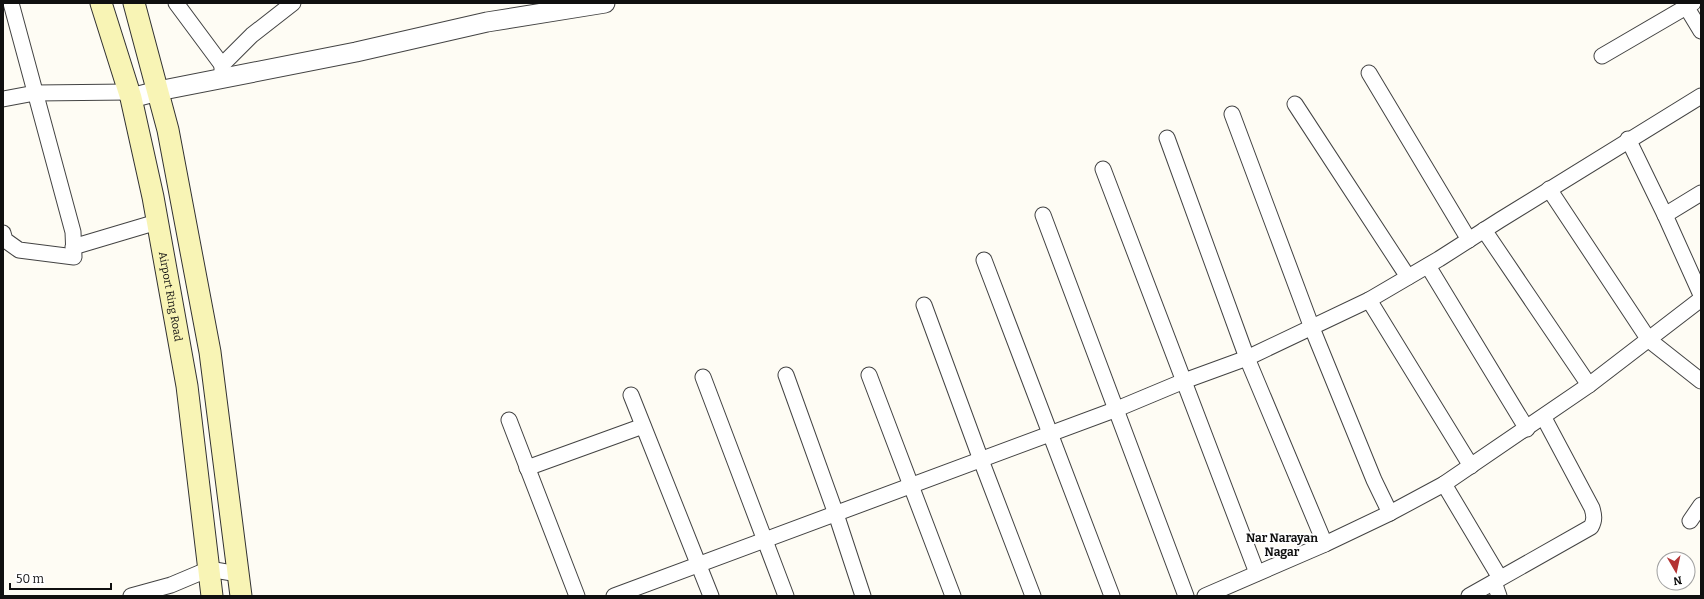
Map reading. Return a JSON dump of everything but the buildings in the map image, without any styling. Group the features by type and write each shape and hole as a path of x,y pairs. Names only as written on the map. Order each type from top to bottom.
{"main road":[{"name":"Airport Ring Road","path":"102,3 130,95 157,222 187,386 212,596"},
{"path":"134,3 168,130 210,352 241,596"}],"street":[{"path":"3,233 5,240 19,250 74,257 73,232 11,3"},
{"path":"176,3 222,71"},
{"path":"222,71 277,8 293,3"},
{"path":"3,99 35,93 130,95 158,91 222,71 356,52 487,22 601,4"},
{"path":"1602,56 1687,4 1701,30"},
{"path":"1369,73 1469,240"},
{"path":"620,595 1117,409 1184,381 1247,358 1312,328 1369,300 1428,266 1549,189 1701,96"},
{"path":"1296,104 1408,277"},
{"path":"1232,114 1312,328 1374,480 1390,514"},
{"path":"1167,138 1247,358 1325,544"},
{"path":"1628,140 1665,215 1701,295"},
{"path":"1103,169 1257,573"},
{"path":"1549,189 1649,340 1701,381"},
{"path":"1665,215 1701,193"},
{"path":"1043,215 1186,596"},
{"path":"73,247 157,222"},
{"path":"1484,230 1589,385"},
{"path":"984,260 1112,596"},
{"path":"1428,266 1527,429"},
{"path":"1205,596 1390,514 1444,484 1544,418 1649,340 1701,299"},
{"path":"1369,300 1471,466"},
{"path":"924,305 1033,596"},
{"path":"786,375 836,514 863,596"},
{"path":"870,375 953,596"},
{"path":"703,377 786,596"},
{"path":"631,395 711,596"},
{"path":"1469,596 1498,585 1591,526 1594,522 1592,508 1544,418"},
{"path":"509,420 577,596"},
{"path":"527,468 643,426"},
{"path":"1444,484 1498,585"},
{"path":"1690,521 1701,505"},
{"path":"131,596 171,585 209,569 238,574"}],"district":[{"name":"Nar Narayan Nagar","path":"1282,545"}]}
